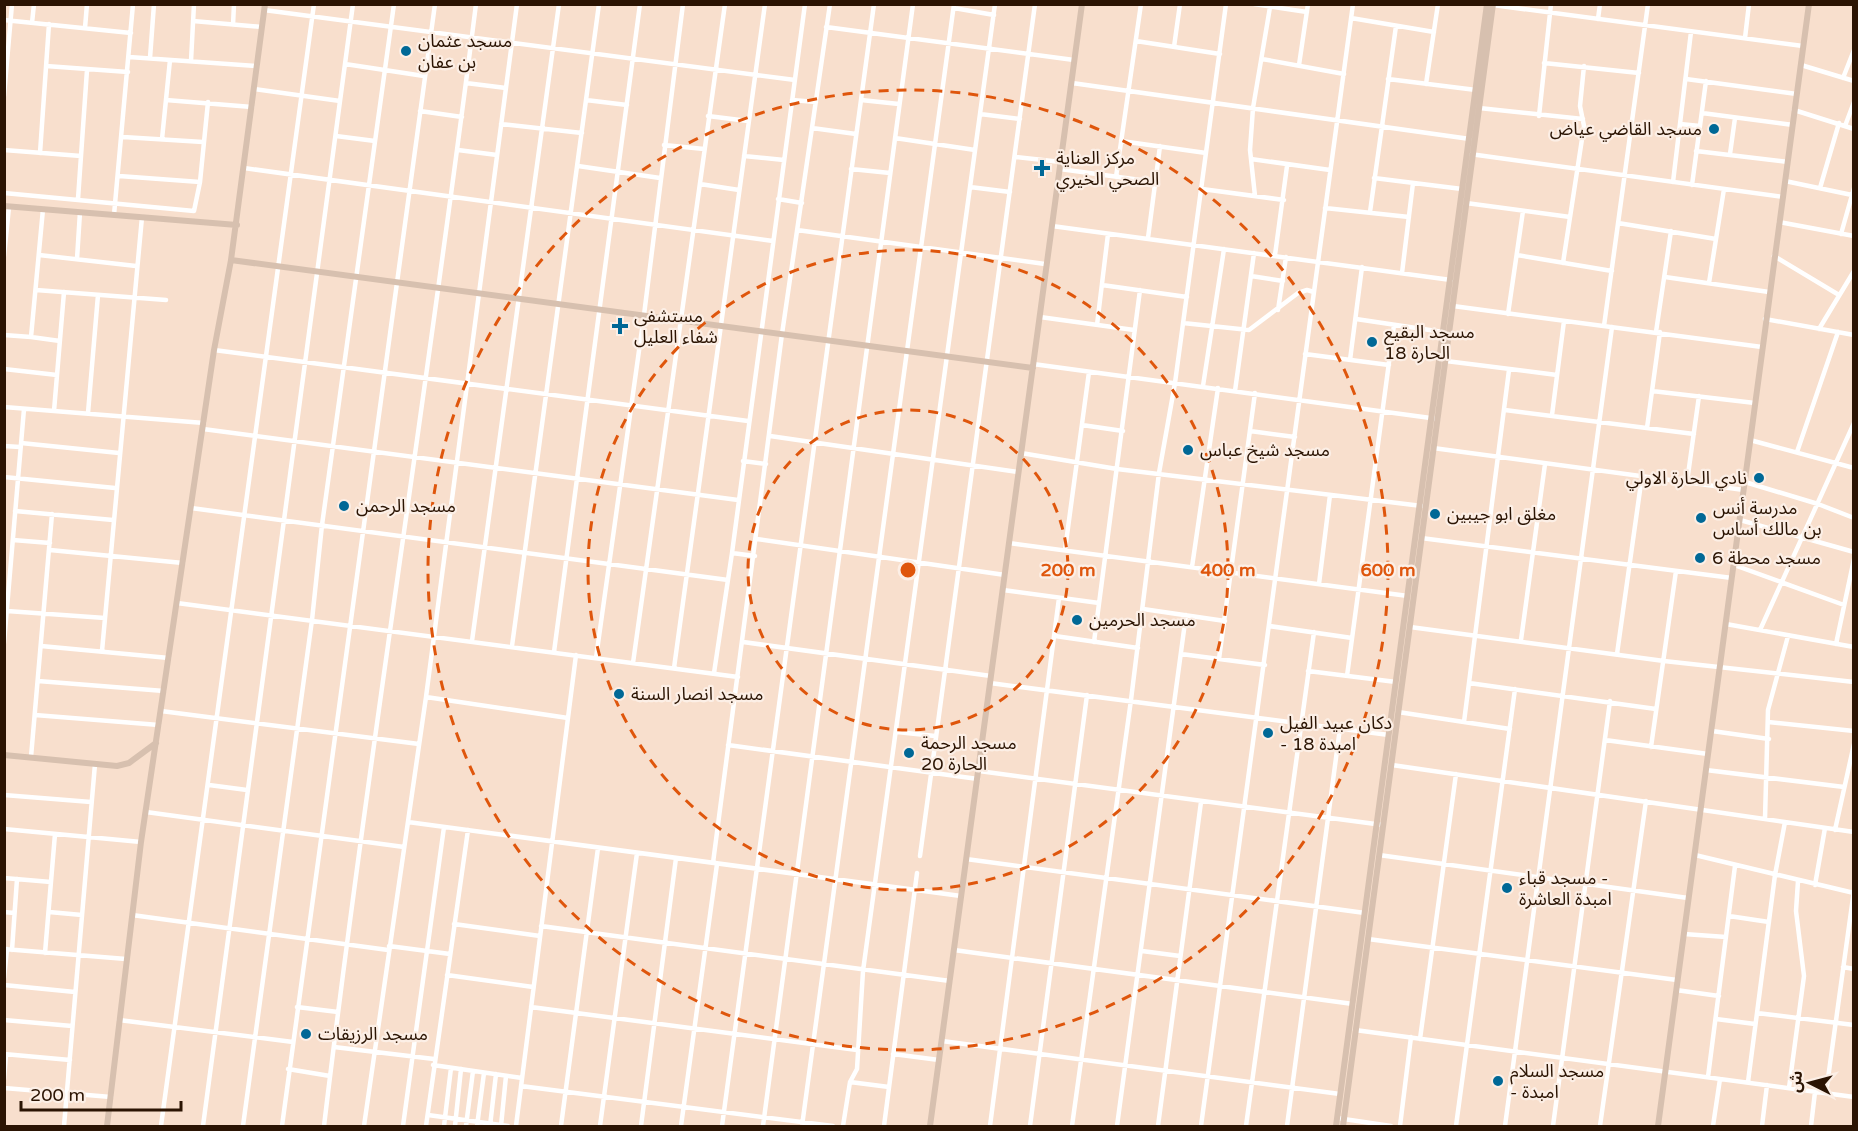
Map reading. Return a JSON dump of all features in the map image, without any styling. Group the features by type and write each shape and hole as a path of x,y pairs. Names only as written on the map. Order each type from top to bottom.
{"street":[{"path":"4,96 12,4"},
{"path":"32,23 34,4"},
{"path":"85,28 87,4"},
{"path":"114,215 123,137 133,4"},
{"path":"150,58 154,4"},
{"path":"191,61 194,4"},
{"path":"233,25 234,4"},
{"path":"161,1126 267,357 289,174 314,4"},
{"path":"203,1126 270,614 354,4"},
{"path":"243,1126 312,620 332,446 345,368 394,4"},
{"path":"282,1126 435,4"},
{"path":"324,1126 360,841 458,150 476,4"},
{"path":"364,1126 426,698 517,4"},
{"path":"472,641 559,4"},
{"path":"512,646 599,4"},
{"path":"554,652 579,479 640,4"},
{"path":"596,658 644,315 683,4"},
{"path":"633,663 659,491 708,116 725,4"},
{"path":"674,668 753,75 765,4"},
{"path":"714,673 805,4"},
{"path":"681,1126 706,948 728,745 797,230 830,4"},
{"path":"722,1126 873,4"},
{"path":"763,1126 913,4"},
{"path":"843,1126 850,1082 857,1069 856,1050 863,971 920,562 959,254 995,4"},
{"path":"920,856 929,774 945,671 1035,4"},
{"path":"930,1126 1082,4"},
{"path":"1116,177 1141,4"},
{"path":"1174,47 1180,4"},
{"path":"1072,1126 1138,648 1159,473 1175,382 1226,4"},
{"path":"1254,4 1306,12"},
{"path":"1299,65 1308,4"},
{"path":"1202,1126 1353,4"},
{"path":"1426,84 1437,4"},
{"path":"1336,1126 1340,1118 1365,913 1392,765 1421,538 1443,332 1467,203 1476,90 1487,4"},
{"path":"1539,116 1551,4"},
{"path":"1598,19 1600,4"},
{"path":"1604,326 1648,4"},
{"path":"1745,38 1749,4"},
{"path":"1658,1126 1809,4"},
{"path":"1472,139 1479,108 1493,5 1803,46"},
{"path":"802,1124 954,6 994,15"},
{"path":"107,1126 141,842 214,350 237,225 265,7 351,22 795,80"},
{"path":"1255,196 1251,159 1253,108 1270,7"},
{"path":"1351,18 1434,32"},
{"path":"4,20 131,33"},
{"path":"193,21 262,27"},
{"path":"40,153 49,24"},
{"path":"1370,212 1396,26"},
{"path":"826,27 1074,60"},
{"path":"1673,182 1691,32"},
{"path":"1136,41 1220,54"},
{"path":"1843,78 1854,51"},
{"path":"129,57 257,66"},
{"path":"1262,59 1344,74"},
{"path":"162,139 170,60"},
{"path":"1544,63 1639,73"},
{"path":"345,64 424,76"},
{"path":"1801,65 1854,81"},
{"path":"46,66 128,72"},
{"path":"1563,263 1583,119 1580,106 1584,66"},
{"path":"78,199 87,70"},
{"path":"1388,79 1476,90"},
{"path":"1686,79 1797,94"},
{"path":"1692,185 1706,81"},
{"path":"466,83 506,88"},
{"path":"1072,83 1472,139"},
{"path":"254,89 340,101"},
{"path":"166,100 252,107"},
{"path":"586,100 627,105"},
{"path":"792,100 816,102"},
{"path":"861,100 899,104"},
{"path":"4,193 194,211 200,182 208,102"},
{"path":"1845,126 1854,102"},
{"path":"1479,108 1583,119"},
{"path":"1794,110 1854,129"},
{"path":"420,111 462,117"},
{"path":"1702,113 1793,125"},
{"path":"980,114 1020,119"},
{"path":"708,116 748,121"},
{"path":"1730,154 1735,118"},
{"path":"1820,188 1839,123"},
{"path":"501,124 582,133"},
{"path":"1680,124 1700,126"},
{"path":"812,128 856,134"},
{"path":"336,136 375,141"},
{"path":"123,137 203,142"},
{"path":"895,138 975,150"},
{"path":"1121,141 1206,153"},
{"path":"664,145 704,149"},
{"path":"1148,238 1160,146"},
{"path":"4,150 81,156"},
{"path":"458,150 496,156"},
{"path":"1696,151 1788,162"},
{"path":"1470,154 1783,197"},
{"path":"1342,1126 1340,1094 1355,1030 1368,939 1379,855 1389,735 1408,596 1434,448 1435,418 1446,361 1453,306 1453,281 1462,189 1470,154"},
{"path":"744,156 784,160"},
{"path":"1015,156 1116,177 1155,182"},
{"path":"1251,159 1287,166 1330,170"},
{"path":"578,166 660,178"},
{"path":"1275,255 1287,166"},
{"path":"244,168 773,241"},
{"path":"851,169 890,173"},
{"path":"119,176 200,182"},
{"path":"1374,178 1462,189"},
{"path":"1785,181 1852,195"},
{"path":"1402,273 1413,183"},
{"path":"700,184 739,190"},
{"path":"970,187 1010,192"},
{"path":"1841,234 1854,188"},
{"path":"1202,189 1284,200"},
{"path":"1709,283 1724,189"},
{"path":"778,199 802,203"},
{"path":"1467,203 1570,217"},
{"path":"4,256 7,206 237,225"},
{"path":"1325,208 1409,217"},
{"path":"31,337 43,209"},
{"path":"1508,314 1523,211"},
{"path":"77,259 80,212"},
{"path":"102,651 115,488 142,217"},
{"path":"1779,222 1854,236"},
{"path":"1618,223 1716,239"},
{"path":"1052,226 1453,281"},
{"path":"797,230 881,244 1046,264"},
{"path":"1647,428 1671,231"},
{"path":"1097,325 1108,234"},
{"path":"1203,386 1224,249"},
{"path":"1235,391 1254,253"},
{"path":"39,255 136,266"},
{"path":"1517,255 1612,271"},
{"path":"1774,255 1839,294"},
{"path":"1278,310 1286,257"},
{"path":"231,260 986,362 1175,382 1299,401 1435,418"},
{"path":"1350,360 1362,267"},
{"path":"1819,329 1854,271"},
{"path":"1251,276 1282,281"},
{"path":"1665,277 1769,292"},
{"path":"1102,285 1187,297"},
{"path":"36,290 166,300"},
{"path":"1094,642 1140,290"},
{"path":"1183,323 1243,331 1253,329 1302,291 1314,292"},
{"path":"54,411 64,292"},
{"path":"88,413 98,295"},
{"path":"1453,306 1762,347"},
{"path":"1040,317 1134,330"},
{"path":"1356,319 1443,332"},
{"path":"1765,319 1854,335"},
{"path":"1552,415 1564,321"},
{"path":"1347,676 1394,326"},
{"path":"1505,1126 1539,877 1544,819 1551,787 1612,327"},
{"path":"1797,452 1838,332"},
{"path":"4,335 60,341"},
{"path":"214,350 748,421"},
{"path":"1305,354 1389,365"},
{"path":"1446,361 1557,375"},
{"path":"4,369 57,375"},
{"path":"1464,722 1509,370"},
{"path":"1065,550 1089,372"},
{"path":"1192,567 1218,388"},
{"path":"1652,391 1755,403"},
{"path":"1219,659 1255,393"},
{"path":"1687,482 1698,396"},
{"path":"4,407 122,416 203,426 294,442 738,500"},
{"path":"4,643 6,596 24,409"},
{"path":"1505,410 1694,434"},
{"path":"1760,630 1854,423"},
{"path":"1082,425 1123,431"},
{"path":"1250,431 1295,437"},
{"path":"770,436 1018,471"},
{"path":"1750,440 1854,468"},
{"path":"4,446 20,445 119,453"},
{"path":"1434,448 1744,490"},
{"path":"1021,453 1117,468 1423,506"},
{"path":"743,461 766,464"},
{"path":"1521,640 1545,464"},
{"path":"1617,654 1642,476"},
{"path":"4,477 115,488"},
{"path":"1745,482 1818,504 1854,518"},
{"path":"1318,584 1330,495"},
{"path":"191,508 728,580"},
{"path":"15,511 113,520"},
{"path":"31,757 52,514"},
{"path":"1740,520 1854,552"},
{"path":"1421,538 1732,578"},
{"path":"756,539 1005,575"},
{"path":"13,540 50,543"},
{"path":"1009,543 1408,596"},
{"path":"50,550 183,563"},
{"path":"732,553 754,556"},
{"path":"4,559 11,560"},
{"path":"1836,644 1854,559"},
{"path":"1734,565 1844,605"},
{"path":"1651,747 1676,571"},
{"path":"1003,590 1099,603"},
{"path":"990,1126 1059,598"},
{"path":"177,603 738,676"},
{"path":"1143,609 1225,621"},
{"path":"7,611 105,618"},
{"path":"1117,1126 1186,615"},
{"path":"1726,624 1854,647"},
{"path":"1269,626 1352,638"},
{"path":"1410,627 1521,640 1664,662 1854,682"},
{"path":"1246,1126 1314,632"},
{"path":"1055,636 1138,648"},
{"path":"1765,819 1769,702 1788,636"},
{"path":"743,642 945,671 1087,695 1389,735"},
{"path":"41,646 169,658"},
{"path":"1181,654 1265,665"},
{"path":"516,1126 576,655"},
{"path":"1308,671 1396,682"},
{"path":"38,681 164,691"},
{"path":"1469,683 1656,709"},
{"path":"1456,1126 1515,689"},
{"path":"1030,1126 1087,695"},
{"path":"426,698 568,718"},
{"path":"1553,1126 1610,701"},
{"path":"161,711 419,744"},
{"path":"1398,712 1510,729"},
{"path":"35,715 159,725"},
{"path":"1768,722 1854,731"},
{"path":"1287,1126 1340,728"},
{"path":"1712,731 1769,739"},
{"path":"897,732 936,736"},
{"path":"1605,740 1708,754"},
{"path":"4,754 122,765 156,743"},
{"path":"1835,830 1854,744"},
{"path":"728,745 978,779"},
{"path":"64,1126 95,764"},
{"path":"1392,765 1854,832"},
{"path":"1706,770 1844,787"},
{"path":"978,771 1075,786 1380,825"},
{"path":"1420,1039 1456,774"},
{"path":"1846,778 1854,780"},
{"path":"209,785 247,790"},
{"path":"4,795 91,802"},
{"path":"1600,1126 1646,801"},
{"path":"1158,1126 1201,802"},
{"path":"146,812 404,847"},
{"path":"408,822 961,896"},
{"path":"1748,1082 1775,875 1785,822"},
{"path":"403,1126 444,827"},
{"path":"1815,885 1825,828"},
{"path":"4,829 141,842"},
{"path":"426,1126 468,830"},
{"path":"45,952 55,834"},
{"path":"561,1126 598,848"},
{"path":"600,1126 637,853"},
{"path":"1379,855 1688,898"},
{"path":"1695,855 1815,885 1853,892 1827,1093"},
{"path":"641,1126 676,858"},
{"path":"966,859 1365,913"},
{"path":"1708,1077 1735,866"},
{"path":"884,1126 917,873"},
{"path":"4,878 51,882"},
{"path":"4,978 17,879"},
{"path":"1789,1088 1804,967 1796,911 1798,880"},
{"path":"4,912 14,913"},
{"path":"49,912 82,915"},
{"path":"132,915 347,944 450,954"},
{"path":"1729,916 1769,921"},
{"path":"454,924 540,936"},
{"path":"541,926 950,981"},
{"path":"1684,934 1726,937"},
{"path":"1368,939 1480,952 1677,980"},
{"path":"8,949 126,959"},
{"path":"954,950 1353,1005"},
{"path":"1142,951 1180,956"},
{"path":"1843,967 1854,969"},
{"path":"447,975 533,987"},
{"path":"4,986 75,992"},
{"path":"1676,990 1719,996"},
{"path":"297,1007 338,1012"},
{"path":"531,1007 774,1037 856,1050"},
{"path":"1757,1013 1854,1025"},
{"path":"1716,1019 1755,1024"},
{"path":"4,1020 72,1026"},
{"path":"119,1020 293,1042"},
{"path":"1355,1030 1854,1097"},
{"path":"1400,1126 1411,1037"},
{"path":"942,1041 1340,1094"},
{"path":"334,1047 413,1058 451,1068 522,1078"},
{"path":"4,1079 5,1054 70,1060"},
{"path":"893,1054 939,1059"},
{"path":"444,1126 451,1068"},
{"path":"288,1069 330,1076"},
{"path":"455,1126 461,1069"},
{"path":"466,1124 473,1071"},
{"path":"478,1124 484,1073"},
{"path":"490,1125 496,1074"},
{"path":"501,1126 506,1076"},
{"path":"1713,1126 1720,1078"},
{"path":"472,1082 483,1083"},
{"path":"850,1082 889,1087"},
{"path":"1762,1126 1767,1085"},
{"path":"521,1086 684,1106 802,1124 833,1126"},
{"path":"4,1088 111,1097"},
{"path":"1811,1126 1815,1092"},
{"path":"428,1115 456,1119 466,1124 508,1126"},
{"path":"1340,1118 1391,1126"}],"place":[{"name":"مسجد عثمان بن عفان","path":"406,51"},
{"name":"مسجد القاضي عياض","path":"1714,129"},
{"name":"مركز العناية الصحي الخيري","path":"1042,168"},
{"name":"مستشفى شفاء العليل","path":"620,326"},
{"name":"مسجد البقيع الحارة 18","path":"1372,342"},
{"name":"مسجد شيخ عباس","path":"1188,450"},
{"name":"نادي الحارة الاولي","path":"1759,478"},
{"name":"مسجد الرحمن","path":"344,506"},
{"name":"مغلق ابو جيبين","path":"1435,514"},
{"name":"مدرسة أنس بن مالك أساس","path":"1701,518"},
{"name":"مسجد محطة 6","path":"1700,558"},
{"name":"مسجد الحرمين","path":"1077,620"},
{"name":"مسجد انصار السنة","path":"619,694"},
{"name":"دكان عبيد الفيل - امبدة 18","path":"1268,733"},
{"name":"مسجد الرحمة الحارة 20","path":"909,753"},
{"name":"مسجد قباء - امبدة العاشرة","path":"1507,888"},
{"name":"مسجد الرزيقات","path":"306,1034"},
{"name":"مسجد السلام - امبدة","path":"1498,1081"}]}
